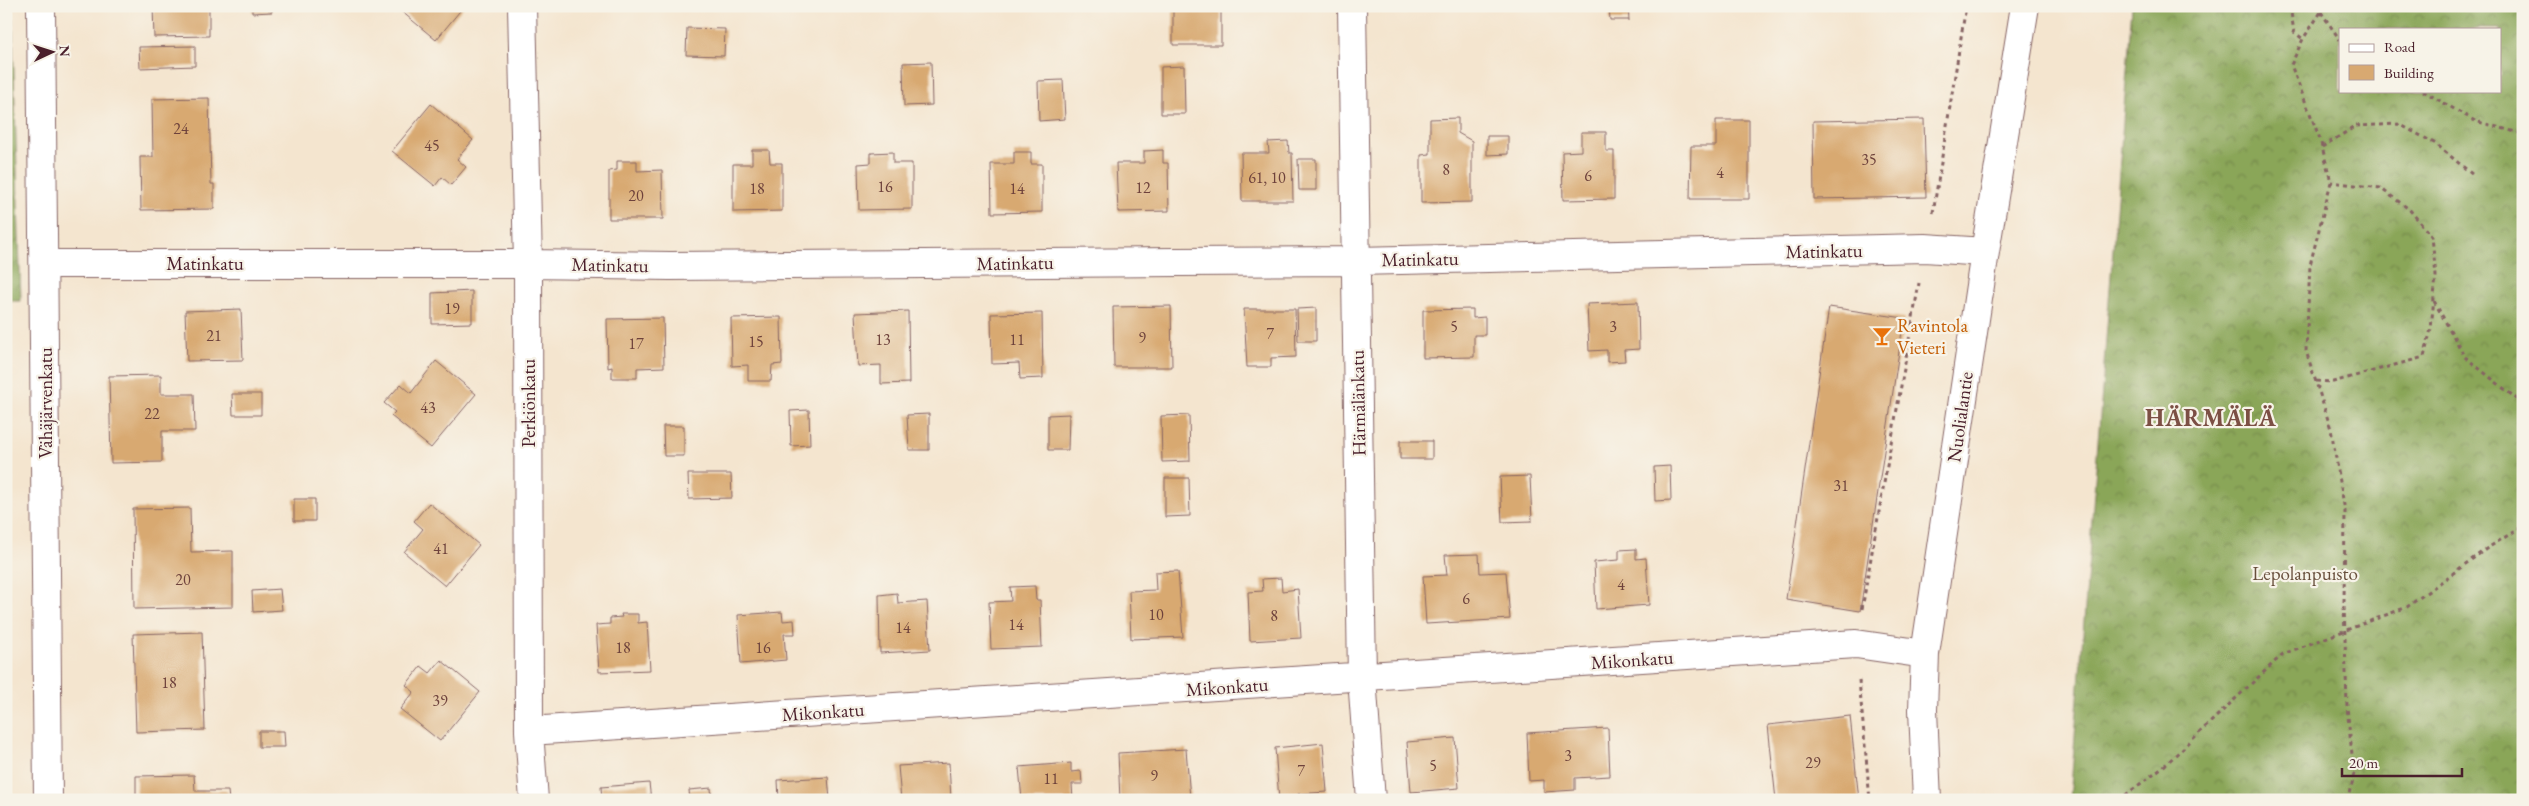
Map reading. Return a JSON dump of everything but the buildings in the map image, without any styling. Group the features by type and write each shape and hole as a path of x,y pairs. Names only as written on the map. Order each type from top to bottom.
{"street":[{"name":"Vähäjärvenkatu","path":"41,6 48,800"},
{"name":"Perkiönkatu","path":"522,6 528,264 529,731 534,800"},
{"name":"Härmälänkatu","path":"1352,6 1362,678 1371,800"},
{"name":"Nuolialantie","path":"1927,800 1923,710 1925,654 1985,252 2025,6"},
{"name":"Matinkatu","path":"44,264 528,264 670,266 1357,261 1925,248 1985,252"},
{"name":"Mikonkatu","path":"529,731 1362,678 1856,644 1925,654"}],"path":[{"path":"1870,800 1856,644 1925,248 1935,204 1966,6"},
{"path":"2290,6 2294,32 2303,39"},
{"path":"2325,6 2303,39 2291,65 2322,148 2331,182 2310,265 2306,352 2331,429 2345,511 2347,707 2354,773 2349,800"},
{"path":"2322,12 2339,38"},
{"path":"2425,92 2475,121 2523,134"},
{"path":"2322,148 2356,126 2399,124 2436,144 2473,175"},
{"path":"2316,381 2333,382 2424,357 2431,329 2436,276 2432,237 2409,209 2380,188 2331,182"},
{"path":"2434,300 2465,357 2523,404"},
{"path":"2119,800 2166,765 2283,654 2407,607 2486,548 2523,526"}],"green space":[{"path":"6,6 12,6 21,301 6,301"},
{"name":"Lepolanpuisto","path":"2132,6 2523,6 2523,800 2070,800"}],"place":[{"name":"Ravintola Vieteri","path":"1882,336"}],"district":[{"name":"HÄRMÄLÄ","path":"2211,417"}]}
